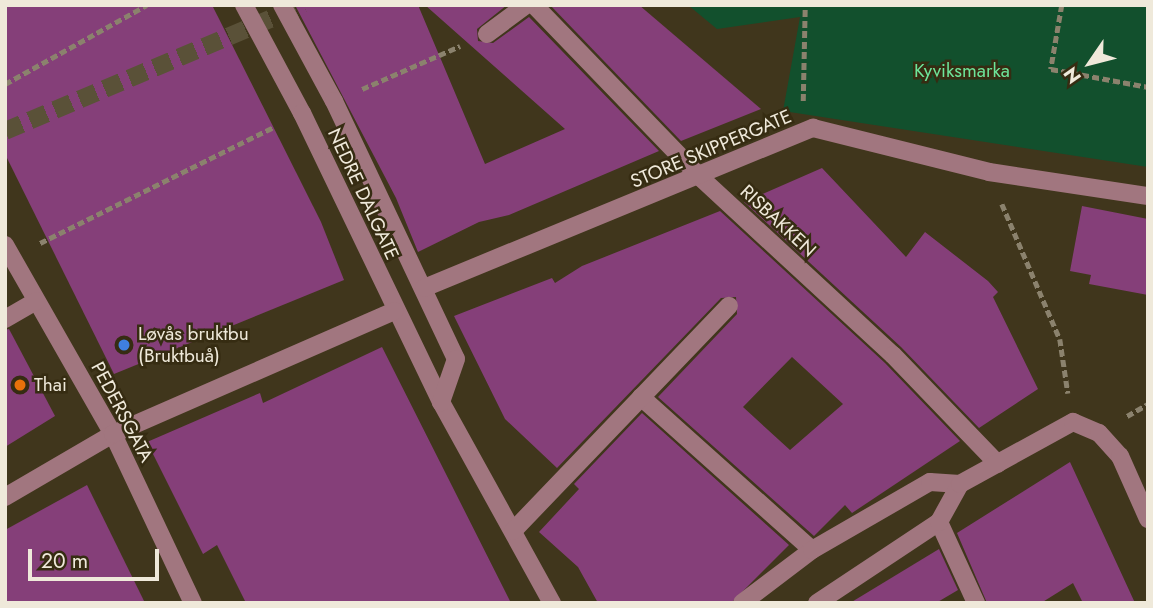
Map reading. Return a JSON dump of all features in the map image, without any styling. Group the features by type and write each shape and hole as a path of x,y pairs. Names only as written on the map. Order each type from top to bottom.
{"street":[{"name":"NEDRE DALGATE","path":"244,5 302,113 394,311 552,603"},
{"name":"NEDRE DALGATE","path":"282,5 334,101 456,359 441,402"},
{"path":"488,34 526,5"},
{"name":"RISBAKKEN","path":"534,5 701,177 892,355 998,464"},
{"name":"STORE SKIPPERGATE","path":"424,288 701,177 813,128 989,172 1148,196"},
{"name":"PEDERSGATA","path":"8,251 113,434 193,603"},
{"path":"5,319 36,301"},
{"path":"513,531 729,306"},
{"path":"5,497 113,434 394,311"},
{"path":"641,397 812,550"},
{"path":"741,603 812,550 930,482 960,484 1073,422 1099,433 1120,456 1148,519"},
{"path":"817,603 939,522 960,484"},
{"path":"939,522 976,603"}],"path":[{"path":"5,84 147,5"},
{"path":"805,5 802,78 804,107 813,128"},
{"path":"1062,5 1051,69 1148,87"},
{"path":"334,101 488,34"},
{"path":"8,251 302,113"},
{"path":"989,172 1060,339 1073,422"}],"green space":[{"name":"Kyviksmarka","path":"688,5 1148,5 1148,167 783,111 800,17 717,29"}],"building":[{"path":"5,5 212,5 321,222 344,280 114,374 5,154"},
{"path":"295,5 418,5 485,164 565,129 425,5 507,5 477,29 478,41 493,43 529,17 659,151 509,215 479,222 418,252 396,198"},
{"path":"550,5 639,5 761,109 681,141"},
{"path":"822,168 906,257 925,232 988,281 998,292 993,297 1038,389 979,428 901,347 744,202"},
{"path":"1082,206 1148,219 1148,295 1089,284 1091,275 1070,271"},
{"path":"720,211 885,363 960,441 852,513 845,505 814,536 658,397 737,314 736,297 721,298 557,468 505,419 454,316 552,278 555,283 582,266","holes":["792,357 843,404 790,450 743,407"]},
{"path":"9,329 55,416 5,447 5,330"},
{"path":"382,347 511,603 246,603 217,545 203,554 147,442 260,393 263,403"},
{"path":"642,413 789,545 731,603 598,603 578,567 539,532 579,489 574,484"},
{"path":"1070,462 1135,603 1083,603 1073,583 1041,603 987,603 957,533"},
{"path":"87,485 145,603 5,603 5,530"},
{"path":"939,549 958,590 936,603 850,603"}],"tunnel":[{"path":"5,131 303,5"}],"place":[{"name":"Løvås bruktbu (Bruktbuå)","path":"124,345"},
{"name":"Thai","path":"20,385"}]}
